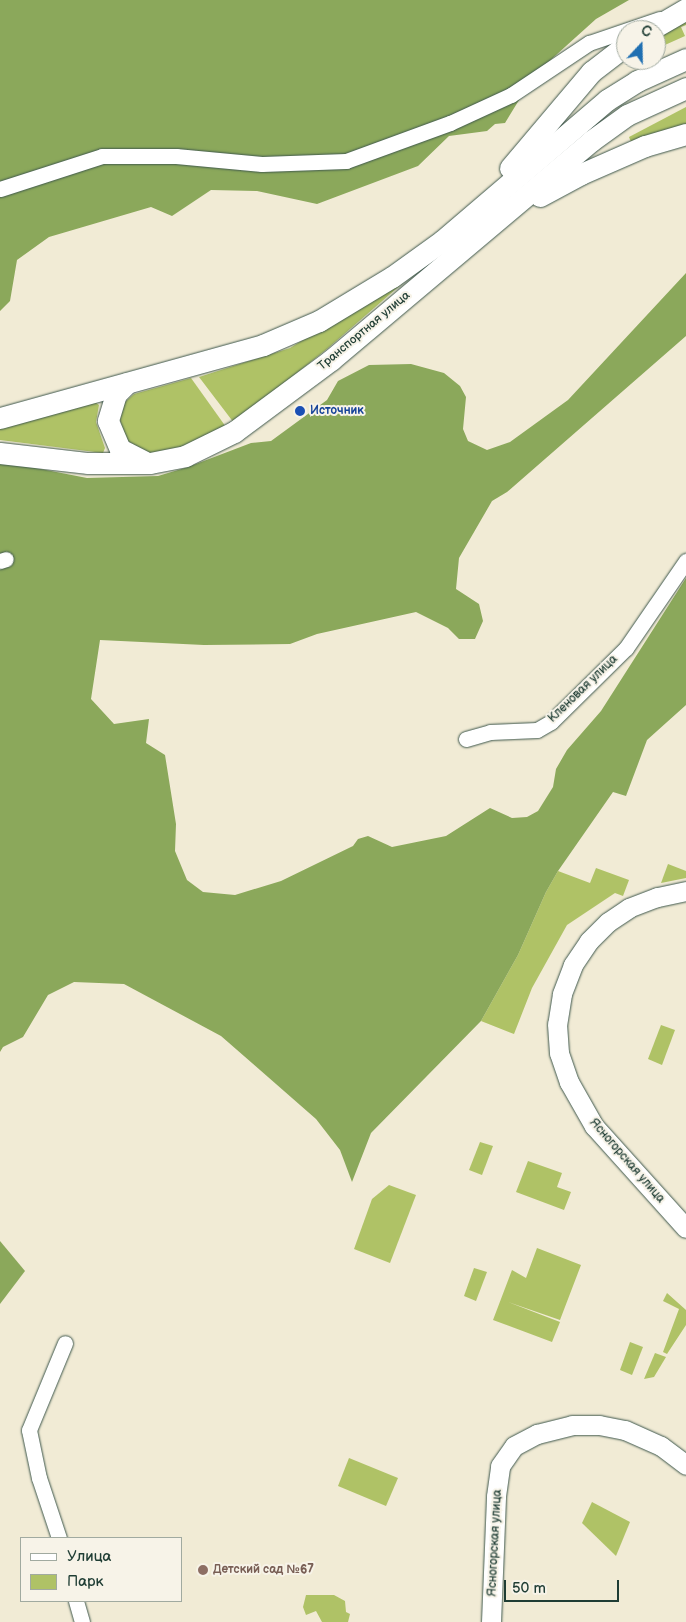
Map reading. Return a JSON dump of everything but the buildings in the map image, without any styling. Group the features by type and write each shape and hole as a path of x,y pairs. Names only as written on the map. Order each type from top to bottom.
{"main road":[{"path":"666,20 679,12"},
{"path":"484,202 548,120 591,72 616,53"},
{"name":"Транспортная улица","path":"0,418 263,345 319,321 392,277 442,241 484,202 607,100 636,81 686,59"},
{"name":"Транспортная улица","path":"0,453 88,463 150,463 185,456 234,432 331,360 591,141 627,115 686,88"},
{"path":"499,220 581,174 645,146 686,134"},
{"path":"127,383 116,394 110,406 108,421 120,449 150,463"}],"street":[{"path":"0,188 102,156 176,156 262,164 346,161 450,123 511,95 588,42 679,12"},
{"name":"Кленовая улица","path":"466,739 490,732 537,730 550,722 599,677 626,648 686,561"},
{"name":"Ясногорская улица","path":"686,891 657,897 629,908 589,941 574,966 562,994 557,1024 559,1053 569,1082 594,1126 686,1228"},
{"path":"60,1537 39,1478 29,1430 65,1343"},
{"name":"Ясногорская улица","path":"491,1622 496,1496 500,1466 514,1446 537,1434 572,1425 599,1425 625,1430 662,1446 686,1465"},
{"path":"76,1602 82,1622"}],"green space":[{"path":"0,0 629,0 596,19 535,74 505,123 495,124 487,131 449,136 418,166 317,204 257,191 211,190 172,216 151,207 49,237 17,260 10,301 0,311"},
{"path":"686,16 686,25 681,27 685,36 666,45 666,27"},
{"path":"686,107 686,127 633,147 629,137"},
{"path":"686,273 686,336 507,492 492,501 459,558 456,589 479,604 483,621 475,639 459,639 448,628 416,612 317,634 290,644 204,645 100,640 91,699 114,724 149,719 146,743 165,755 176,824 175,851 187,880 203,892 235,895 281,881 353,846 358,839 368,836 392,847 446,836 490,808 512,818 527,817 538,811 553,787 556,769 567,750 601,711 686,578 686,705 647,740 626,796 613,792 558,871 546,892 518,955 481,1021 371,1133 352,1182 340,1150 316,1119 221,1036 124,984 74,982 48,995 23,1037 3,1047 0,1052 0,461 87,478 158,476 188,467 251,443 271,441 327,400 338,381 369,365 411,364 444,373 460,386 466,397 463,429 468,441 487,450 510,442 568,400"},
{"path":"399,280 404,282 327,349 234,423 199,377 290,348"},
{"path":"191,378 226,427 193,444 152,455 127,441 120,420 125,402 134,394"},
{"path":"95,402 99,405 96,422 105,448 103,453 0,440 0,424"},
{"path":"668,864 686,871 686,878 661,883"},
{"path":"596,868 629,880 623,896 615,893 567,925 532,988 514,1034 481,1021 518,955 546,892 558,871 590,883"},
{"path":"661,1025 675,1030 662,1065 648,1059"},
{"path":"480,1142 493,1146 482,1175 469,1170"},
{"path":"528,1161 562,1173 557,1187 571,1192 564,1210 516,1192"},
{"path":"389,1185 416,1195 390,1263 354,1249 372,1199"},
{"path":"0,1241 25,1271 0,1304"},
{"path":"537,1248 581,1265 560,1320 508,1302 560,1322 552,1342 493,1320 512,1270 526,1278"},
{"path":"474,1268 487,1272 476,1301 464,1296"},
{"path":"667,1293 686,1310 686,1325 667,1354 663,1352 679,1309 663,1301"},
{"path":"630,1342 643,1347 632,1375 620,1370"},
{"path":"655,1353 666,1357 654,1377 644,1379"},
{"path":"349,1458 398,1478 386,1506 338,1486"},
{"path":"592,1502 630,1522 616,1556 582,1523"},
{"path":"306,1595 334,1595 345,1601 346,1612 350,1614 348,1622 322,1622 316,1611 306,1615 303,1607"}],"place":[{"name":"Источник","path":"300,411"},
{"name":"Детский сад №67","path":"203,1570"}]}
